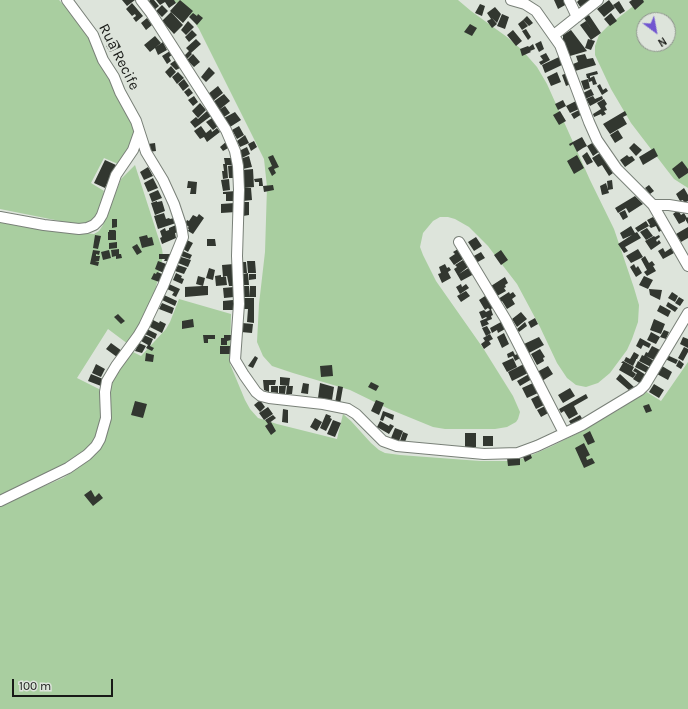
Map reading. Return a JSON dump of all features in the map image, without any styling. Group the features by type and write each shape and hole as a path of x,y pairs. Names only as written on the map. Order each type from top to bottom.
{"street":[{"name":"Rua Recife","path":"0,501 68,468 82,459 93,449 100,439 106,418 105,392 107,381 110,374 140,332 157,300 180,248 183,237 174,204 163,180 146,152 136,121 120,92 114,77 103,60 93,35 66,0"},
{"path":"141,0 151,12 226,130 235,151 238,166 239,190 237,256 239,300 235,360 241,372 256,392 261,396 323,404 352,411 383,441 403,447 484,454 512,453 529,449 564,433 610,409 637,392 643,387 688,313"},
{"path":"511,0 521,2 533,8 554,36 564,53 589,122 598,140 617,169 653,205 688,266"},
{"path":"569,0 577,17"},
{"path":"554,36 598,0"},
{"path":"0,217 44,225 79,229 94,225 102,215 116,175 135,145 139,131"},
{"path":"653,205 669,205 688,208"},
{"path":"459,242 509,326 564,433"}],"green space":[{"path":"0,0 59,0 90,38 135,127 132,145 118,164 104,158 91,183 104,191 98,213 93,219 86,223 70,223 0,209"},
{"path":"172,0 458,0 507,37 522,50 537,67 547,84 590,180 614,229 634,288 639,305 638,322 627,350 610,373 598,383 586,387 576,385 567,378 557,363 517,284 488,246 469,227 455,219 448,217 440,217 433,221 423,233 420,247 436,281 483,348 513,396 520,412 516,422 507,427 495,429 445,429 433,427 389,409 350,390 272,366 263,356 257,342 259,304 265,252 267,187 264,159 199,29 187,11"},
{"path":"641,0 688,0 688,188 674,179 667,170 631,123 611,89 595,55 595,46 599,35 609,25"},
{"path":"135,165 163,256 153,300 128,344 108,329 77,378 101,390 102,422 93,443 73,461 0,496 0,221 46,229 94,234 99,231 103,225 121,179"},
{"path":"179,299 231,314 230,364 245,400 250,409 258,418 337,439 343,414 379,450 385,453 400,455 480,461 509,461 525,458 580,432 620,409 645,391 661,401 688,362 688,709 0,709 0,505 63,478 80,467 96,453 108,405 110,384 133,352 141,356 166,329"}],"building":[{"path":"122,0 135,0 127,6"},
{"path":"150,0 154,0 159,6 154,10 148,2"},
{"path":"156,0 174,0 176,3 169,8 165,2 160,5"},
{"path":"180,0 193,11 183,23 170,11"},
{"path":"554,0 565,0 567,4 558,9"},
{"path":"579,0 592,0 581,8 577,2"},
{"path":"609,0 615,8 604,17 597,9"},
{"path":"632,0 643,0 644,2 635,10 629,2"},
{"path":"619,1 625,11 620,14 613,5"},
{"path":"132,3 143,16 136,22 133,18 136,16 135,14 132,16 126,9"},
{"path":"480,4 485,6 482,16 475,13"},
{"path":"162,5 168,11 162,17 156,11"},
{"path":"495,7 501,14 497,23 492,18 497,24 492,28 487,21 491,19 487,13"},
{"path":"171,12 183,25 174,34 162,21"},
{"path":"193,13 197,16 198,14 203,18 197,25 189,17"},
{"path":"611,13 617,21 610,26 604,19"},
{"path":"502,14 509,17 505,29 497,26"},
{"path":"589,15 601,33 591,40 580,25 586,21 593,31 584,18"},
{"path":"527,16 533,23 529,26 523,20"},
{"path":"147,18 152,25 146,30 141,23"},
{"path":"523,20 528,26 522,30 518,24"},
{"path":"188,21 194,27 186,35 181,30"},
{"path":"470,24 477,28 472,36 464,32"},
{"path":"526,29 531,37 528,40 522,31"},
{"path":"192,30 197,35 189,42 185,37"},
{"path":"513,30 522,41 516,46 507,35"},
{"path":"571,30 587,51 570,56 563,40 563,35"},
{"path":"155,36 161,43 156,47 163,42 167,50 158,55 155,48 150,52 144,45"},
{"path":"196,39 201,44 187,59 184,56 189,51 186,48"},
{"path":"588,39 595,41 591,50 585,48"},
{"path":"117,40 121,47 110,52 106,46"},
{"path":"541,41 544,49 539,52 535,44"},
{"path":"533,44 535,49 522,56 520,49 529,47"},
{"path":"170,51 172,55 169,57 171,61 167,64 162,56"},
{"path":"546,53 550,60 541,65 539,62 543,60 540,56"},
{"path":"193,54 200,62 194,67 187,60"},
{"path":"585,54 587,59 593,58 596,65 575,71 573,64 578,62 576,56"},
{"path":"559,57 562,65 545,73 542,65"},
{"path":"177,59 182,67 176,70 170,64"},
{"path":"171,66 176,72 170,78 165,72"},
{"path":"209,67 215,73 206,82 201,77"},
{"path":"597,71 598,74 590,76 590,78 594,76 597,84 593,85 592,81 589,82 586,74"},
{"path":"178,72 184,78 177,84 172,77"},
{"path":"557,72 561,82 551,86 547,77"},
{"path":"567,73 571,84 566,86 562,75"},
{"path":"184,79 189,86 183,91 178,84"},
{"path":"588,79 590,88 584,90 581,81"},
{"path":"600,84 603,90 606,88 608,91 602,95 597,86"},
{"path":"218,86 223,93 213,101 208,94"},
{"path":"189,88 193,93 188,97 184,92"},
{"path":"591,89 594,95 585,99 583,93"},
{"path":"224,94 230,101 219,110 213,102"},
{"path":"194,96 198,102 193,106 188,100"},
{"path":"593,96 595,99 602,96 603,99 590,106 586,99"},
{"path":"604,99 607,104 605,106 607,110 604,111 606,114 602,116 601,114 594,117 593,114 601,109 597,103"},
{"path":"563,100 566,106 558,110 555,104"},
{"path":"576,101 579,109 570,113 566,106"},
{"path":"200,103 206,110 198,118 192,111"},
{"path":"225,106 230,113 224,117 219,110"},
{"path":"579,110 582,114 574,119 571,114"},
{"path":"207,111 211,116 195,128 190,122 196,117 198,119"},
{"path":"560,111 566,121 559,125 553,115"},
{"path":"625,111 627,115 623,117 627,124 610,134 603,124"},
{"path":"235,112 241,120 230,127 224,118"},
{"path":"212,118 218,126 213,130 206,122"},
{"path":"201,126 206,133 211,129 212,132 217,128 220,132 207,142 204,137 200,139 194,131"},
{"path":"239,126 244,135 237,139 232,130"},
{"path":"618,130 623,138 615,143 610,135"},
{"path":"245,135 249,143 240,147 237,141"},
{"path":"582,137 587,146 577,152 573,144 570,146 569,144"},
{"path":"227,141 230,147 223,151 220,147"},
{"path":"254,141 257,147 251,151 248,144"},
{"path":"594,142 600,151 593,156 587,146"},
{"path":"155,143 156,151 149,152 148,144"},
{"path":"634,143 642,150 636,156 629,148"},
{"path":"247,147 250,154 242,158 239,151"},
{"path":"654,148 658,156 643,165 639,157"},
{"path":"587,152 593,162 587,165 582,156"},
{"path":"600,153 613,173 609,176 602,165 598,167 592,158"},
{"path":"273,155 279,167 274,169 276,173 272,176 268,168 272,166 268,157"},
{"path":"577,155 584,168 574,174 567,161"},
{"path":"627,155 629,157 632,156 635,160 625,167 620,160"},
{"path":"249,156 252,167 243,169 240,159"},
{"path":"224,158 232,158 233,165 227,165 228,178 223,179 222,171 224,171"},
{"path":"105,160 116,165 105,188 94,183"},
{"path":"682,161 688,169 688,173 679,179 672,169"},
{"path":"234,165 235,178 229,178 228,166"},
{"path":"148,167 153,176 144,180 140,172"},
{"path":"253,169 254,187 244,188 243,170"},
{"path":"153,178 158,188 148,192 144,183"},
{"path":"262,178 263,186 259,186 259,182 255,182 254,179"},
{"path":"229,179 230,190 223,191 221,180"},
{"path":"612,180 613,189 608,190 607,181"},
{"path":"188,181 197,182 196,194 190,194 191,188 187,188"},
{"path":"606,183 609,193 602,195 600,186"},
{"path":"273,185 274,190 264,192 263,186"},
{"path":"649,185 654,191 650,194 645,188"},
{"path":"243,188 251,188 252,200 243,201"},
{"path":"684,188 688,195 688,201 684,203 683,200 680,201 676,194"},
{"path":"158,190 162,198 152,202 149,194"},
{"path":"236,191 236,201 226,201 226,194 223,194 223,192"},
{"path":"635,196 643,204 629,213 626,208 618,213 615,208"},
{"path":"162,201 165,211 155,215 151,203"},
{"path":"243,202 249,202 249,215 243,216"},
{"path":"235,203 236,212 221,213 221,204"},
{"path":"625,210 628,217 623,220 619,213"},
{"path":"678,210 681,215 684,213 687,218 688,217 688,224 685,219 685,221 679,224 673,214"},
{"path":"164,213 166,219 174,218 176,223 158,229 154,216"},
{"path":"199,214 204,218 193,234 188,231 189,229 187,228 189,227 185,224 193,215 197,217"},
{"path":"653,217 662,230 659,232 656,226 651,228 649,226 650,225 647,220"},
{"path":"112,219 117,219 117,227 112,228"},
{"path":"646,221 649,226 638,232 635,228"},
{"path":"176,225 179,232 175,233 176,238 162,244 160,231 165,228 166,231 169,230 169,228"},
{"path":"631,226 635,233 637,232 641,238 625,247 628,251 624,253 618,244 632,235 623,239 620,233"},
{"path":"688,227 688,238 681,242 676,234"},
{"path":"647,228 653,236 646,240 640,232"},
{"path":"109,230 116,231 116,240 108,240"},
{"path":"95,235 101,236 98,249 93,248"},
{"path":"147,235 148,238 152,237 154,245 142,248 139,237"},
{"path":"659,235 660,237 656,240 657,242 659,240 661,243 651,250 645,241"},
{"path":"476,237 482,246 474,251 468,242"},
{"path":"207,239 215,239 216,246 207,246"},
{"path":"187,240 193,243 188,252 183,249"},
{"path":"117,242 117,248 109,249 109,243"},
{"path":"137,244 142,252 137,255 132,247"},
{"path":"663,248 665,252 671,248 674,253 663,259 658,251"},
{"path":"119,249 119,254 121,254 122,258 116,259 116,256 112,257 111,250"},
{"path":"458,249 463,259 454,265 449,258 455,254 453,252"},
{"path":"638,249 643,257 631,263 626,256"},
{"path":"93,250 100,251 99,255 96,254 96,256 100,256 99,261 95,261 99,262 98,266 90,264"},
{"path":"109,250 111,258 103,260 101,252"},
{"path":"501,250 508,260 501,265 494,255"},
{"path":"183,251 192,255 190,259 181,256"},
{"path":"481,252 485,258 476,263 472,257"},
{"path":"159,254 170,254 170,261 159,259"},
{"path":"645,256 649,263 652,261 655,265 653,266 656,271 647,276 644,272 647,270 641,259"},
{"path":"181,257 191,260 188,267 178,263"},
{"path":"463,260 468,267 459,274 470,267 474,274 461,281 454,269 457,267 455,265"},
{"path":"158,261 169,265 166,274 155,269"},
{"path":"247,261 255,261 256,273 248,273"},
{"path":"241,262 246,262 247,273 241,273"},
{"path":"234,264 234,286 229,286 227,276 223,277 222,265"},
{"path":"445,264 447,268 449,267 451,270 448,272 451,278 442,283 438,274 441,273 439,267"},
{"path":"634,264 636,268 638,266 642,273 636,277 630,267"},
{"path":"178,265 187,268 184,274 175,271"},
{"path":"209,268 215,270 213,280 206,278"},
{"path":"157,272 165,275 162,283 151,279 154,273 156,274"},
{"path":"176,273 184,279 182,284 173,280"},
{"path":"248,273 249,285 244,285 243,274"},
{"path":"249,274 256,274 256,279 249,280"},
{"path":"221,275 221,277 226,277 227,285 216,286 215,276"},
{"path":"198,276 205,278 203,286 196,284"},
{"path":"644,276 653,280 648,289 639,285"},
{"path":"505,277 508,283 504,288 506,291 497,296 491,286"},
{"path":"169,284 180,289 176,297 172,295 174,292 167,289"},
{"path":"461,284 462,287 466,284 469,288 460,294 456,287"},
{"path":"208,286 208,295 185,297 185,287"},
{"path":"243,286 249,286 249,297 243,297"},
{"path":"250,286 256,286 256,297 249,297"},
{"path":"234,287 234,297 224,298 223,288"},
{"path":"649,289 662,290 660,300 650,295"},
{"path":"466,291 470,296 461,302 457,296"},
{"path":"509,292 510,294 513,292 516,296 512,299 515,304 507,309 502,301 500,302 498,299"},
{"path":"672,292 678,296 675,302 668,298"},
{"path":"488,294 495,306 491,309 493,315 491,316 492,319 487,321 489,324 482,327 480,321 487,318 482,319 479,312 484,310 486,312 490,310 488,308 485,310 479,300"},
{"path":"164,295 177,301 175,306 162,300"},
{"path":"679,297 684,300 680,306 675,303"},
{"path":"244,298 254,298 254,323 247,322 248,309 244,309"},
{"path":"233,300 234,310 223,310 223,301"},
{"path":"668,302 678,308 675,312 666,306"},
{"path":"162,303 174,308 172,314 159,309"},
{"path":"660,305 671,311 668,317 657,311"},
{"path":"521,312 527,319 517,327 512,319"},
{"path":"118,314 125,321 121,324 114,317"},
{"path":"535,318 538,324 531,328 528,322"},
{"path":"193,319 194,327 182,329 182,321"},
{"path":"654,319 665,324 661,334 650,330"},
{"path":"153,320 166,324 162,333 150,327"},
{"path":"501,322 505,329 498,333 497,330 492,333 490,328"},
{"path":"525,322 527,326 519,332 517,329"},
{"path":"242,323 253,324 252,333 241,332"},
{"path":"487,326 491,333 486,336 482,328"},
{"path":"147,329 157,334 155,339 145,334"},
{"path":"664,330 669,332 666,339 660,337"},
{"path":"651,332 660,337 656,344 647,340"},
{"path":"504,333 509,344 502,348 497,337"},
{"path":"490,334 493,339 489,341 491,344 484,349 481,344 485,341 483,338"},
{"path":"144,335 153,339 150,346 154,348 152,351 146,348 148,345 141,341"},
{"path":"203,335 215,335 215,339 208,339 208,343 204,343"},
{"path":"224,335 231,335 231,340 227,341 227,345 221,345 221,338 224,338"},
{"path":"539,337 544,345 529,353 524,344"},
{"path":"683,337 688,339 688,348 680,344"},
{"path":"640,338 651,344 649,348 643,345 641,349 636,346"},
{"path":"111,343 122,351 117,357 106,349"},
{"path":"139,343 146,346 142,353 135,351"},
{"path":"220,346 231,346 231,354 220,354"},
{"path":"652,346 660,350 654,360 646,356 654,361 651,367 639,361 642,355 644,356 646,352 648,353"},
{"path":"684,347 688,349 688,352 683,361 678,358"},
{"path":"540,349 545,357 543,358 544,361 537,365 531,354"},
{"path":"513,351 515,355 520,353 522,357 515,361 513,356 508,358 507,354"},
{"path":"634,352 639,355 633,366 624,361 626,357 630,359"},
{"path":"146,353 154,355 153,362 145,361"},
{"path":"667,355 678,360 676,364 665,359"},
{"path":"255,356 258,358 253,368 248,366"},
{"path":"513,358 517,367 507,372 502,363"},
{"path":"679,360 684,364 681,369 676,366"},
{"path":"623,361 634,367 632,371 636,374 633,378 619,370"},
{"path":"638,361 650,368 647,373 635,367"},
{"path":"96,364 105,369 101,377 92,373"},
{"path":"524,364 528,373 512,381 508,372"},
{"path":"332,365 333,376 321,377 320,366"},
{"path":"548,366 553,374 542,381 537,372"},
{"path":"662,366 672,372 668,380 657,374"},
{"path":"635,368 646,375 641,384 633,379 637,373 633,371"},
{"path":"91,374 103,379 101,386 88,381"},
{"path":"529,374 532,379 520,386 517,381"},
{"path":"620,374 634,387 630,391 616,379"},
{"path":"280,377 290,378 289,386 280,385"},
{"path":"263,380 276,380 275,385 269,385 269,392 264,390"},
{"path":"371,382 379,386 376,391 368,387"},
{"path":"303,383 309,384 308,394 301,393"},
{"path":"320,383 334,387 332,400 318,398"},
{"path":"533,383 538,393 527,398 522,388"},
{"path":"654,384 664,390 659,398 649,392"},
{"path":"271,386 278,386 278,393 271,392"},
{"path":"279,386 286,386 285,394 279,394"},
{"path":"287,386 293,386 292,394 286,394"},
{"path":"338,386 343,387 340,404 335,403"},
{"path":"570,388 575,396 563,403 558,395"},
{"path":"541,394 546,404 536,409 531,399"},
{"path":"586,394 588,398 574,406 578,414 569,419 564,411 561,413 559,409"},
{"path":"260,400 265,407 260,412 254,405"},
{"path":"376,400 384,403 379,415 371,411"},
{"path":"135,401 147,404 143,418 131,415"},
{"path":"649,404 652,411 646,413 643,406"},
{"path":"547,405 550,412 541,417 537,410"},
{"path":"268,407 273,414 264,420 259,413"},
{"path":"283,409 288,410 288,423 282,422"},
{"path":"383,411 394,415 393,420 385,416 383,421 380,420"},
{"path":"326,414 331,416 330,418 332,419 326,431 320,428"},
{"path":"273,415 276,418 268,424 265,420"},
{"path":"580,415 583,420 572,426 569,421"},
{"path":"315,418 322,422 317,431 310,427"},
{"path":"333,420 341,423 335,437 327,434"},
{"path":"380,421 389,426 390,424 394,426 389,434 377,427"},
{"path":"271,422 276,431 271,435 265,426"},
{"path":"395,428 403,431 399,441 391,438"},
{"path":"590,431 595,442 588,445 583,435"},
{"path":"403,432 408,434 405,442 400,441"},
{"path":"465,433 476,433 476,447 465,447"},
{"path":"483,436 493,436 493,446 483,446"},
{"path":"584,443 590,455 586,457 587,460 592,458 595,463 584,468 575,448"},
{"path":"530,453 532,458 525,462 523,457"},
{"path":"520,457 520,465 508,466 507,458"},
{"path":"91,490 95,497 99,493 103,498 93,506 84,495"}]}
